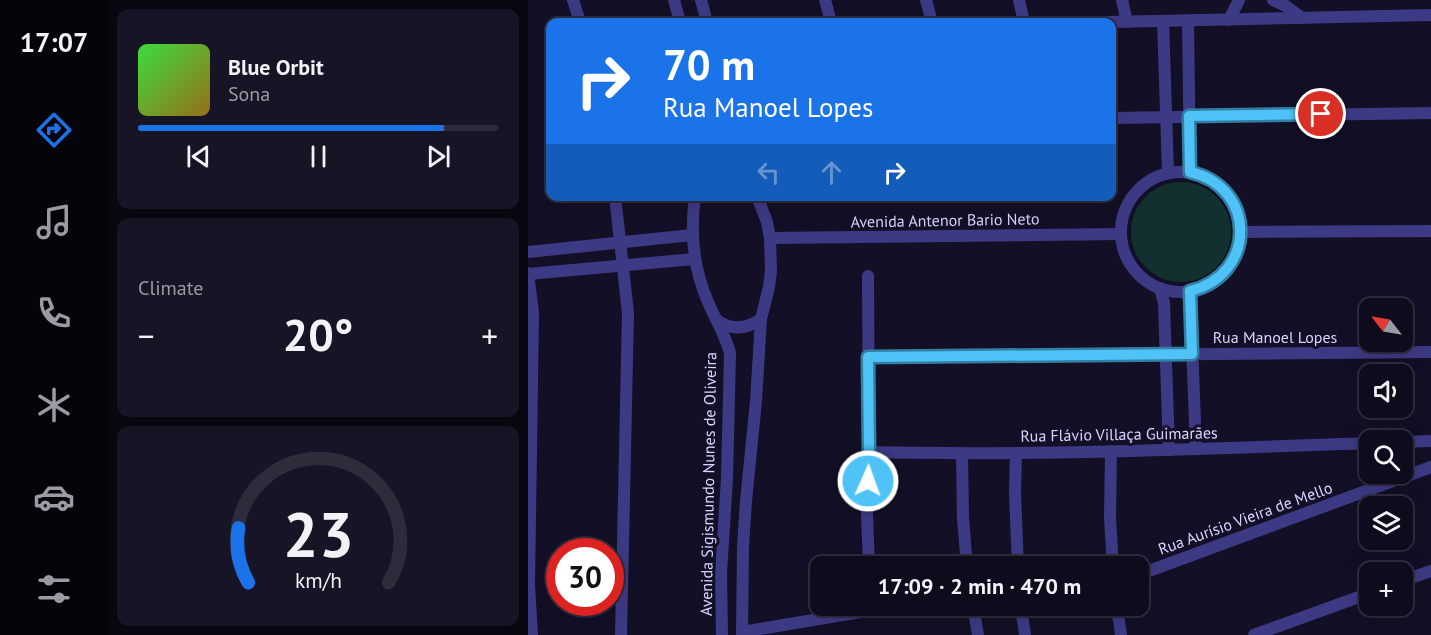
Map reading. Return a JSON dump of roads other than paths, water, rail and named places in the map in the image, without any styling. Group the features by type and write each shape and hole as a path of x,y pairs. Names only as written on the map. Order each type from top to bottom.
{"street":[{"path":"573,0 579,18"},
{"path":"674,0 679,18"},
{"path":"701,0 706,18"},
{"path":"825,0 830,18"},
{"path":"927,0 931,18"},
{"path":"1019,0 1023,18"},
{"path":"1122,0 1127,22"},
{"path":"1229,20 1239,0"},
{"path":"1273,0 1302,18"},
{"path":"1116,22 1431,15"},
{"path":"1162,21 1168,172"},
{"path":"1188,21 1190,172"},
{"path":"1116,118 1431,112"},
{"path":"1168,172 1190,172 1210,179 1227,192 1240,221 1240,243 1225,272 1209,285 1190,291 1170,291 1143,279 1129,263 1120,234 1123,214 1132,195 1148,181 1168,172"},
{"path":"616,201 628,313 621,635"},
{"name":"Avenida Sigismundo Nunes de Oliveira","path":"695,201 692,235 694,259 703,290 726,338 730,353 728,459 721,573 722,635"},
{"path":"759,201 770,238 771,271 761,319 756,401 742,547 742,634 833,616"},
{"path":"1241,232 1431,231"},
{"name":"Avenida Antenor Bario Neto","path":"770,238 1120,234"},
{"path":"528,252 692,235"},
{"path":"532,635 529,585 533,313 528,274 694,259"},
{"path":"868,276 869,556"},
{"path":"1160,288 1164,303 1170,450"},
{"path":"1190,291 1196,449"},
{"path":"716,319 730,327 738,328 750,326 761,319"},
{"name":"Rua Manoel Lopes","path":"868,357 1431,352"},
{"path":"1413,442 1431,441"},
{"name":"Rua Flávio Villaça Guimarães","path":"869,452 962,454 1359,443"},
{"path":"1110,451 1112,556"},
{"path":"1016,453 1018,556"},
{"path":"962,454 963,518 967,556"},
{"name":"Rua Aurísio Vieira de Mello","path":"1149,571 1431,466"},
{"path":"1413,577 1431,571"},
{"path":"1254,635 1359,597"},
{"path":"975,616 978,635"},
{"path":"1022,616 1025,635"},
{"path":"1118,616 1121,635"}]}
